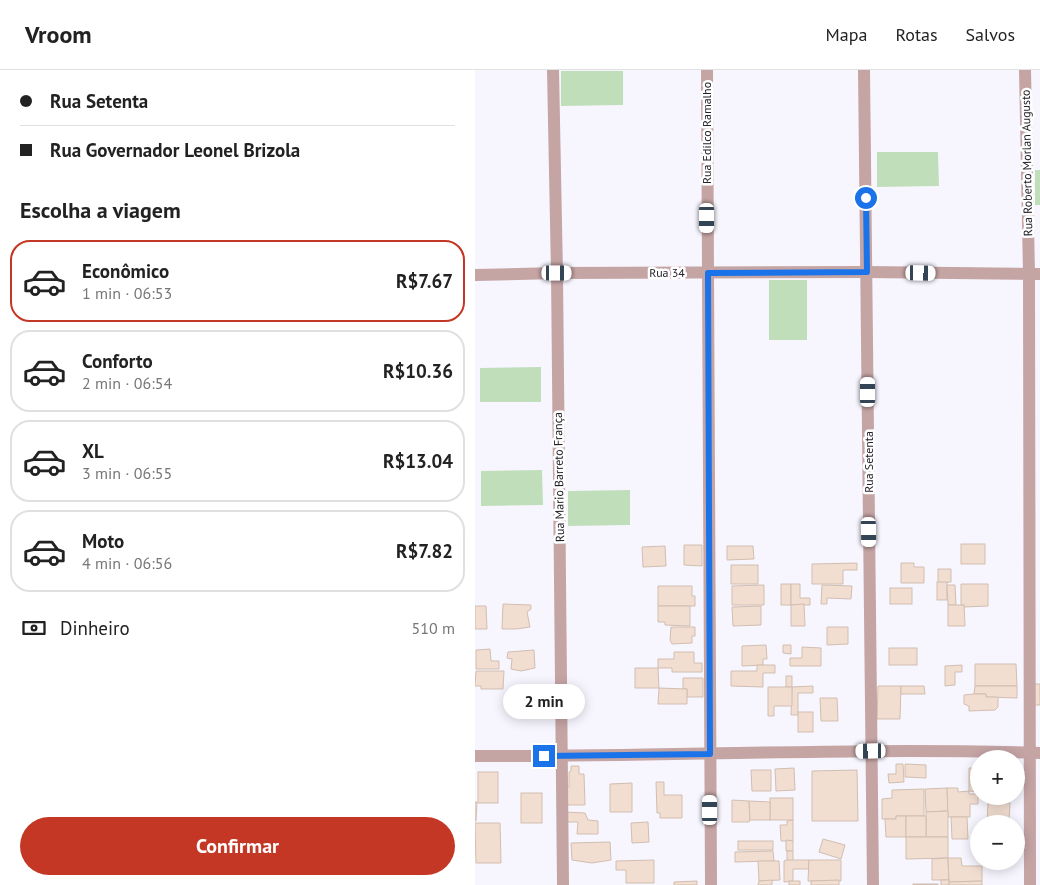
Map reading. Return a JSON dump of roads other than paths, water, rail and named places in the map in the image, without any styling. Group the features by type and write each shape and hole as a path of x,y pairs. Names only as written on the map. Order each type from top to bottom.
{"street":[{"name":"Rua Mario Barreto França","path":"553,70 557,273 563,885"},
{"name":"Rua Edilco Ramalho","path":"707,70 711,885"},
{"name":"Rua Setenta","path":"864,70 873,885"},
{"name":"Rua Roberto Morlan Augusto","path":"1025,70 1035,274 1035,753 1030,885"},
{"name":"Rua 34","path":"475,274 867,272 1035,274"},
{"path":"475,756 871,751 1035,753"}]}
